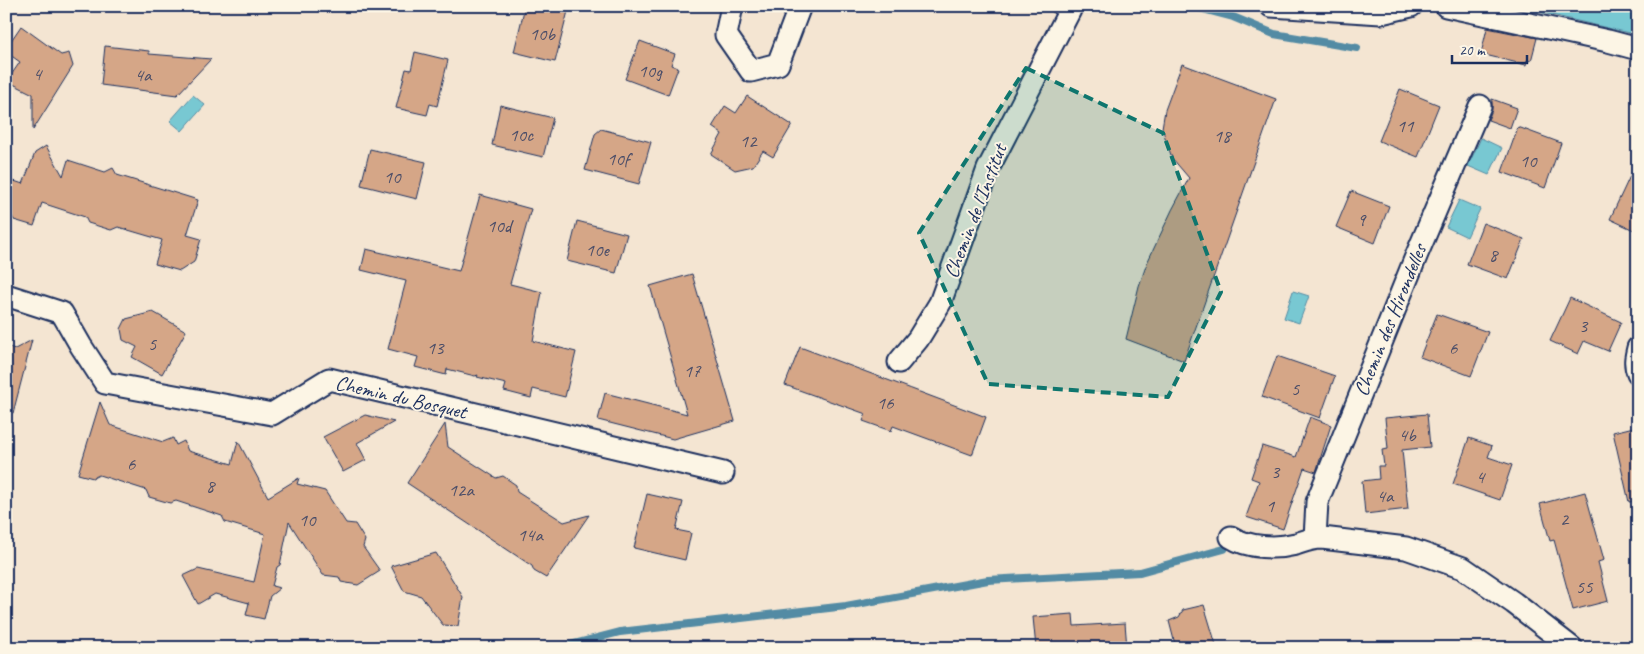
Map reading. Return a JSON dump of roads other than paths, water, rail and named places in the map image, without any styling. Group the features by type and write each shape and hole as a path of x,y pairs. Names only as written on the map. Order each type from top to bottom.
{"street":[{"path":"732,6 726,35 751,71 778,64 800,6"},
{"name":"Chemin de l'Institut","path":"899,362 918,339 940,303 988,169 1070,10 1063,6"},
{"path":"1271,6 1380,13 1412,6"},
{"path":"1446,6 1638,49"},
{"name":"Chemin des Hirondelles","path":"1315,538 1317,502 1417,254 1480,106"},
{"name":"Chemin du Bosquet","path":"6,295 62,313 105,383 272,414 328,379 723,473"},
{"path":"1638,348 1636,368 1638,373"},
{"path":"1231,537 1240,542 1267,546 1294,544 1315,538 1344,539 1406,548 1463,568 1514,603 1572,648"}],"water":[{"path":"1513,6 1638,6 1638,35"},
{"path":"193,95 205,105 182,131 170,121"},
{"path":"1481,138 1502,148 1489,175 1468,166"},
{"path":"1459,200 1480,209 1467,237 1446,227"},
{"path":"1293,291 1309,296 1299,323 1284,318"}],"waterway":[{"path":"1191,6 1233,17 1274,34 1357,48"},
{"path":"558,648 620,632 846,606 988,580 1140,572 1224,549"}]}
